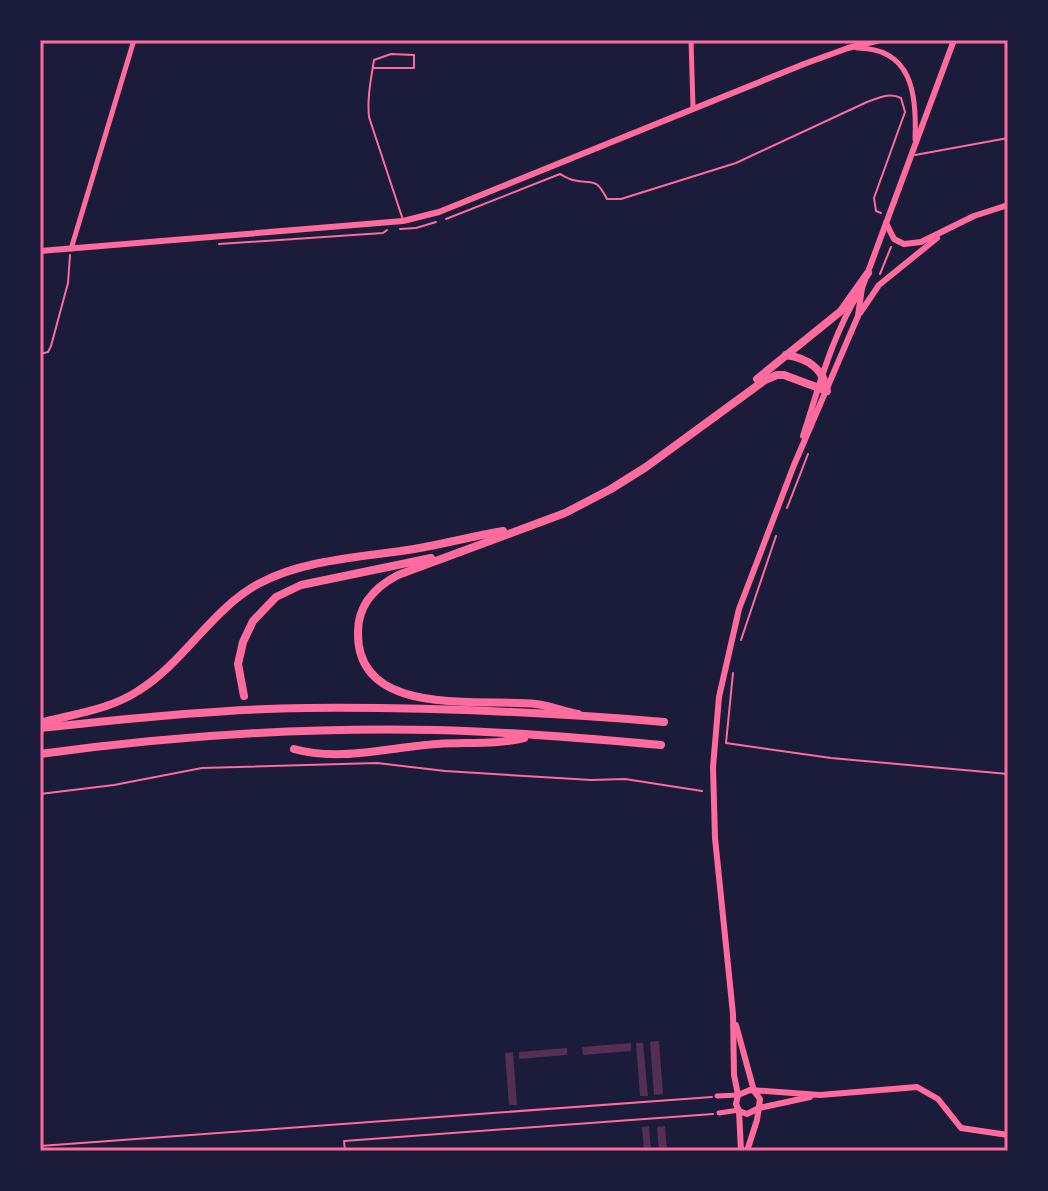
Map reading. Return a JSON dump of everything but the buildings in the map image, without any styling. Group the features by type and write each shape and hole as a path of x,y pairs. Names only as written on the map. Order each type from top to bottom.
{"highway":[{"path":"685,438 841,311 868,273"},
{"path":"578,714 538,705 419,698 383,685 369,670 360,652 358,633 368,598 388,581 452,553 565,513 611,489 765,380 777,375 794,377 823,390 822,376 803,358 786,355"},
{"path":"40,725 101,708 138,691 165,670 229,604 274,576 320,564 528,528"},
{"path":"244,696 238,664 243,642 253,621 276,597 301,585 452,553"},
{"path":"40,725 305,708 578,714 664,722"},
{"path":"40,754 149,741 311,730 437,730 661,745"},
{"path":"294,749 329,754 438,744 508,742 535,735"}],"street":[{"path":"71,249 134,40"},
{"path":"691,40 693,107"},
{"path":"40,251 403,221 439,212 693,107 848,48 880,40"},
{"path":"822,376 846,314 868,273 954,40"},
{"path":"848,48 871,48 900,63 908,76 915,105 913,152"},
{"path":"886,223 894,239 904,244 921,242 974,216 1008,205"},
{"path":"741,1151 734,1075 733,1014 714,823 713,767 722,683 739,609 823,390 858,316 879,285 946,231"},
{"path":"904,244 908,255 906,262"},
{"path":"858,316 862,288"},
{"path":"733,1014 754,1091 760,1099 747,1151"},
{"path":"715,1096 738,1095 745,1090 820,1095 917,1087 938,1099 961,1128 1008,1135"},
{"path":"716,1114 739,1110 747,1114 820,1095"}],"lane":[{"path":"373,68 414,68 414,55 391,54 374,60 368,105 369,117 403,221"},
{"path":"913,152 1008,138"},
{"path":"40,1146 715,1096"},
{"path":"345,1151 344,1141 716,1114"}],"path":[{"path":"569,178 593,181 599,184 607,199 621,199 736,163 867,102 895,95 901,98 905,112 877,186 874,198 876,211"},
{"path":"879,278 891,246"},
{"path":"40,354 48,352 51,346 68,283 69,264"},
{"path":"786,511 810,448"},
{"path":"740,642 776,535"},
{"path":"734,669 726,743 806,755 1008,774"},
{"path":"40,794 114,785 202,768 377,763 445,771 591,780 633,779 702,791"}]}
